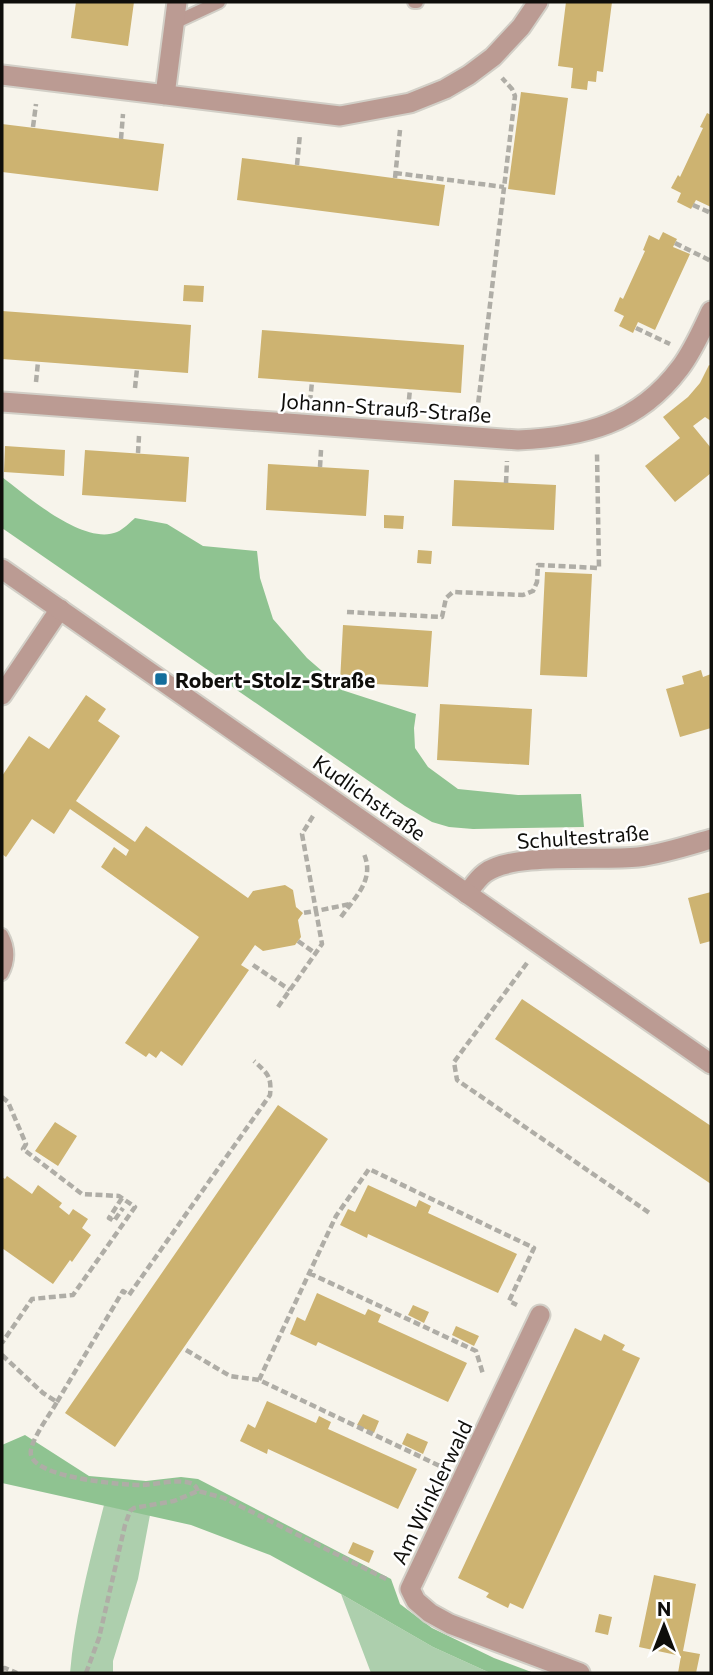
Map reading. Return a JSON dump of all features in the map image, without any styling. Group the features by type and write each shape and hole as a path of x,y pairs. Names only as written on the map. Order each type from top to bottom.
{"street":[{"path":"165,95 177,2"},
{"path":"2,75 340,116 410,103 453,85 493,57 521,27 538,2"},
{"name":"Johann-Strauß-Straße","path":"2,401 518,440 548,439 580,434 610,424 635,411 659,391 680,368 696,343 711,311"},
{"name":"Kudlichstraße","path":"2,569 711,1063"},
{"path":"2,695 60,609"},
{"name":"Schultestraße","path":"467,894 486,871 505,865 559,859 636,857 711,839"},
{"name":"Am Winklerwald","path":"540,1315 410,1589 416,1601 429,1613 450,1624 580,1673"}],"lane":[{"path":"174,23 219,2"},
{"path":"2,935 8,949 2,974"}],"path":[{"path":"476,419 514,96 512,89"},
{"path":"33,127 36,107"},
{"path":"121,139 123,119"},
{"path":"400,130 395,176 504,187"},
{"path":"297,165 299,141"},
{"path":"694,205 711,214"},
{"path":"675,243 711,261"},
{"path":"636,327 666,342"},
{"path":"36,379 37,362"},
{"path":"135,387 136,369"},
{"path":"310,399 312,382"},
{"path":"409,406 410,389"},
{"path":"138,453 139,428"},
{"path":"320,467 322,443"},
{"path":"347,612 442,617 446,598 453,592 523,595 533,591 537,582 538,565 599,568 597,450"},
{"path":"506,482 507,457"},
{"path":"278,1007 322,943 302,834 313,816"},
{"path":"341,917 366,881 369,869 363,851"},
{"path":"303,913 350,904"},
{"path":"298,941 316,953"},
{"path":"541,944 454,1062 457,1080 651,1214"},
{"path":"253,965 290,990"},
{"path":"198,1491 196,1486 184,1481 128,1484 66,1476 41,1467 30,1453 32,1444 123,1291 129,1296 270,1095 268,1073 254,1061"},
{"path":"2,1097 8,1102 26,1144 23,1149 82,1194 119,1196 135,1207 73,1296 32,1299 2,1343"},
{"path":"259,1380 336,1216 369,1169 534,1248 509,1301 540,1315"},
{"path":"122,1198 109,1218 114,1221 123,1208"},
{"path":"309,1273 476,1351"},
{"path":"186,1350 230,1376 259,1380 440,1466"},
{"path":"2,1355 43,1393 57,1402"},
{"path":"86,1673 99,1638 130,1511 174,1501 198,1491 224,1498 410,1589"},
{"path":"2,1669 17,1673"}],"green space":[{"path":"2,477 57,517 89,532 117,532 135,518 167,524 203,546 257,551 260,578 273,619 307,658 345,691 416,714 415,748 428,767 458,789 518,795 581,794 584,827 449,827 432,822 405,806 2,528"},
{"path":"25,1435 89,1476 146,1481 181,1477 198,1479 391,1579 400,1604 432,1628 494,1658 534,1673 488,1672 433,1647 270,1555 191,1525 2,1483 2,1445"},
{"path":"104,1505 150,1515 138,1579 113,1661 113,1673 70,1673 79,1609"},
{"path":"341,1594 433,1647 488,1672 496,1673 371,1673"}],"building":[{"path":"76,2 134,2 128,46 71,38"},
{"path":"566,2 612,2 603,72 597,71 596,82 588,81 587,90 571,88 573,68 558,66"},
{"path":"521,92 568,98 555,195 508,189"},
{"path":"707,113 711,115 711,207 696,200 691,209 677,202 681,193 671,188 678,175 680,177 703,128 700,127"},
{"path":"2,124 164,144 158,191 2,172"},
{"path":"242,158 445,185 439,226 237,200"},
{"path":"663,232 677,239 673,247 690,254 655,330 638,322 633,333 619,326 624,316 614,311 620,297 623,299 645,251 643,250 649,235 659,240"},
{"path":"184,285 204,286 203,302 183,301"},
{"path":"2,311 191,325 188,373 2,359"},
{"path":"262,330 464,345 461,393 258,378"},
{"path":"709,365 711,421 705,417 693,426 711,448 711,473 675,502 645,466 680,438 663,417 688,397 700,383"},
{"path":"5,446 65,450 64,476 4,472"},
{"path":"85,450 189,457 186,502 82,495"},
{"path":"268,464 369,470 366,516 266,510"},
{"path":"454,480 556,485 554,530 452,526"},
{"path":"384,515 404,516 403,529 384,528"},
{"path":"418,550 432,551 431,564 417,563"},
{"path":"545,572 592,574 587,677 540,675"},
{"path":"343,625 432,631 428,687 340,682"},
{"path":"701,670 703,677 711,674 711,728 680,737 666,689 684,684 682,676"},
{"path":"86,695 106,709 98,721 120,736 76,801 135,842 146,826 248,898 253,891 285,885 293,890 296,907 303,913 298,920 301,937 295,945 263,951 255,945 241,965 249,970 182,1066 161,1051 156,1058 149,1053 146,1057 125,1043 199,937 101,867 114,847 126,856 129,850 70,809 54,834 32,819 6,857 2,854 2,776 29,736 49,749"},
{"path":"440,704 532,709 529,765 437,760"},
{"path":"711,892 711,941 700,944 688,898"},
{"path":"522,999 711,1126 711,1184 495,1039"},
{"path":"278,1105 328,1139 115,1447 65,1413"},
{"path":"55,1122 77,1136 58,1166 35,1151"},
{"path":"7,1176 32,1194 38,1185 62,1203 59,1207 69,1215 73,1209 88,1219 82,1228 91,1235 53,1284 2,1248 2,1177 5,1179"},
{"path":"368,1185 416,1207 419,1200 431,1206 428,1213 517,1254 498,1293 368,1234 367,1238 340,1225 348,1209 355,1212"},
{"path":"317,1293 365,1315 368,1309 381,1315 378,1322 467,1363 448,1402 318,1342 316,1346 290,1334 297,1317 305,1321"},
{"path":"413,1305 429,1312 424,1323 408,1315"},
{"path":"456,1326 479,1336 474,1346 452,1335"},
{"path":"575,1328 601,1341 604,1334 625,1345 622,1350 640,1358 523,1609 510,1603 508,1608 486,1597 489,1593 458,1578"},
{"path":"267,1401 316,1423 319,1416 331,1422 328,1429 417,1469 398,1509 268,1449 267,1454 240,1441 248,1424 255,1428"},
{"path":"363,1414 379,1421 374,1433 357,1425"},
{"path":"407,1433 428,1442 423,1454 402,1444"},
{"path":"353,1542 374,1551 369,1563 348,1553"},
{"path":"654,1575 696,1584 683,1651 700,1654 696,1673 678,1673 681,1656 639,1647"},
{"path":"599,1614 612,1617 608,1635 595,1632"}],"place":[{"name":"Robert-Stolz-Straße","path":"161,679"}]}
